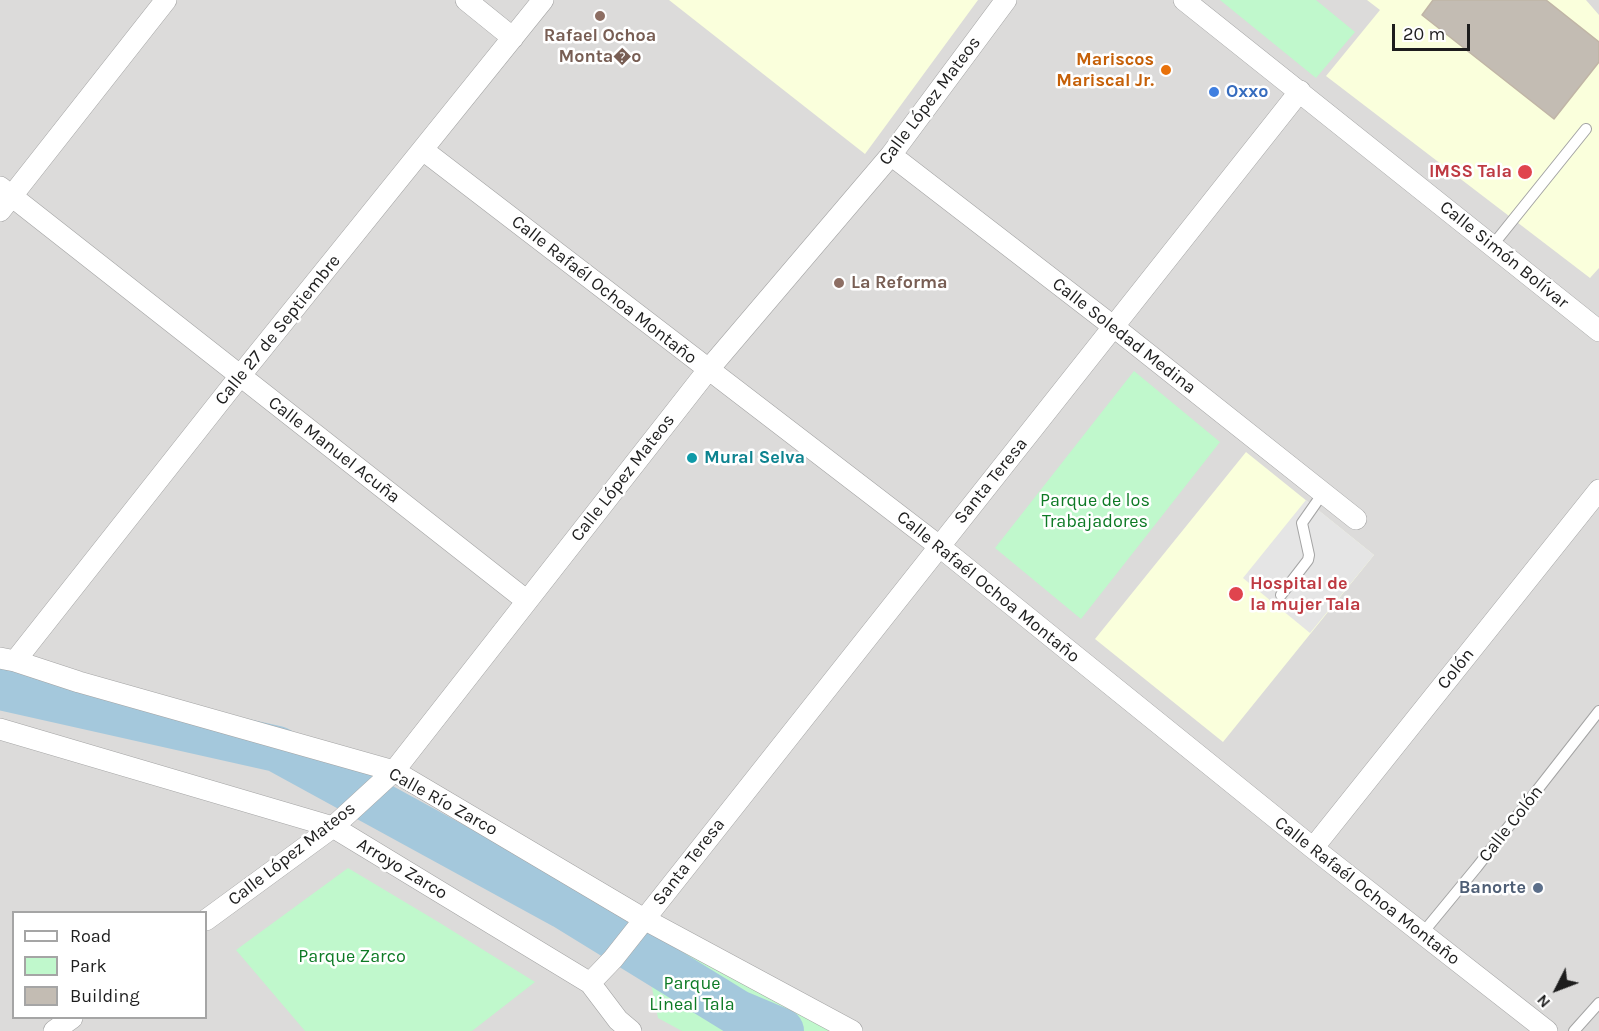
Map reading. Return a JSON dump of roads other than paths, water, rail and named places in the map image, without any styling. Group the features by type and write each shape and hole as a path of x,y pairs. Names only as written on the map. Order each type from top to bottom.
{"street":[{"path":"4,198 166,0"},
{"path":"466,0 513,38"},
{"name":"Calle 27 de Septiembre","path":"8,660 543,0"},
{"name":"Calle López Mateos","path":"207,919 333,827 394,771 708,370 891,154 1006,0"},
{"name":"Calle Simón Bolívar","path":"1184,0 1599,331"},
{"name":"Santa Teresa","path":"590,983 614,958 1300,91"},
{"name":"Calle Rafaél Ochoa Montaño","path":"423,150 939,546 1421,935 1547,1031"},
{"name":"Calle Soledad Medina","path":"891,154 1356,519"},
{"name":"Calle Manuel Acuña","path":"4,198 240,376 527,601"},
{"name":"Colón","path":"1313,848 1599,490"},
{"name":"Calle Río Zarco","path":"8,660 394,771 641,923 852,1031"},
{"name":"Arroyo Zarco","path":"0,729 333,827 590,983 618,1027"},
{"path":"54,1031 69,1019"}],"lane":[{"path":"1492,246 1586,129"},
{"path":"1281,595 1308,560 1310,555 1302,523 1323,493"},
{"name":"Calle Colón","path":"1421,935 1478,867 1599,711"},
{"path":"1574,1031 1599,1003"}],"waterway":[{"path":"0,687 277,749 564,906 738,1013 781,1031"}],"place":[{"name":"Rafael Ochoa Monta�o","path":"600,16"},
{"name":"Mariscos Mariscal Jr.","path":"1166,70"},
{"name":"Oxxo","path":"1214,92"},
{"name":"IMSS Tala","path":"1525,172"},
{"name":"La Reforma","path":"839,283"},
{"name":"Mural Selva","path":"692,458"},
{"name":"Hospital de la mujer Tala","path":"1236,594"},
{"name":"Banorte","path":"1538,888"}],"park label":[{"name":"Parque de los Trabajadores","path":"1095,511"},
{"name":"Parque Zarco","path":"352,957"},
{"name":"Parque Lineal Tala","path":"692,994"}]}
